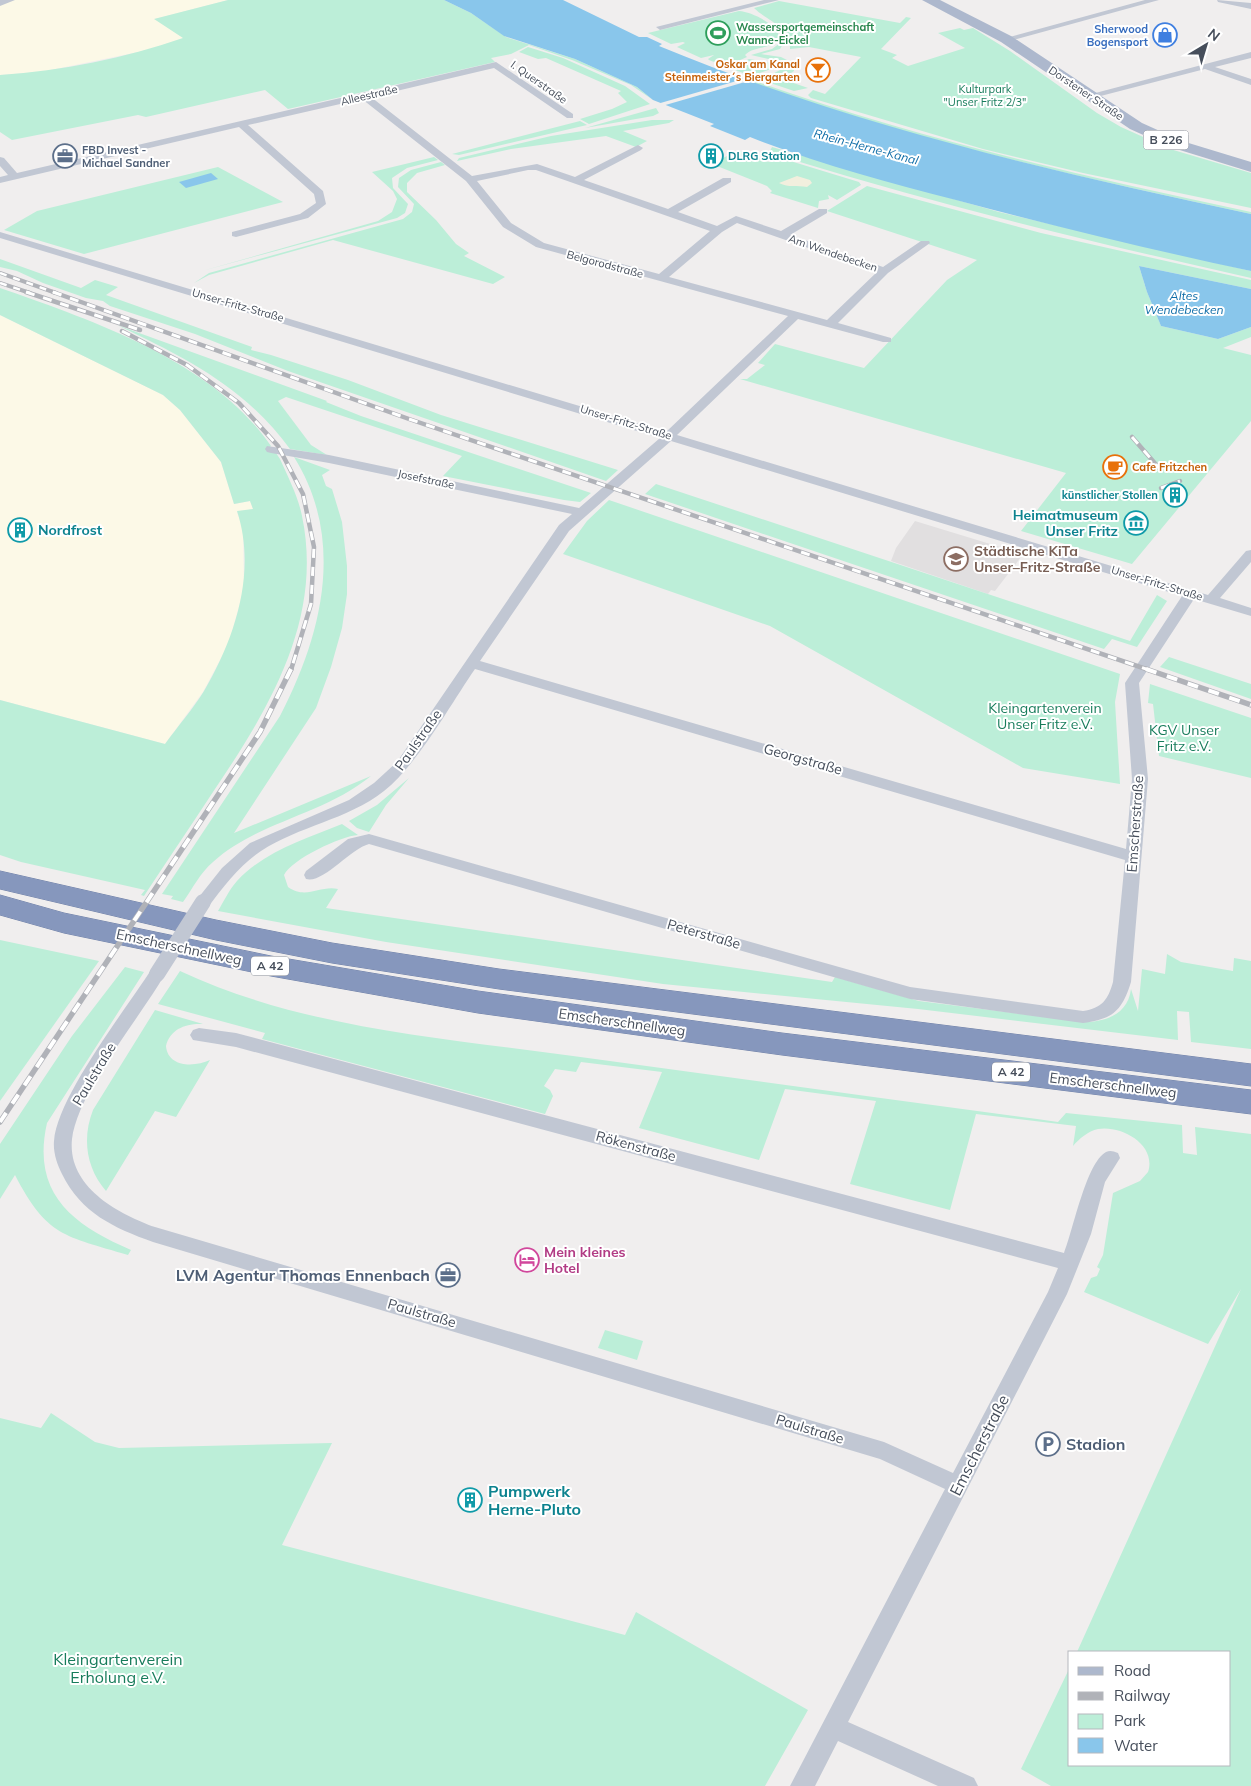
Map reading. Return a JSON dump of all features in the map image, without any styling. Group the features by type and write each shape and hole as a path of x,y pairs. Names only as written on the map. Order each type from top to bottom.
{"highway":[{"name":"Emscherschnellweg","path":"0,880 216,930 332,952 1248,1096"},
{"name":"Emscherschnellweg","path":"0,905 64,923 271,966 478,1002 782,1044 1248,1096"}],"main road":[{"name":"Dorstener Straße","path":"929,0 964,16 1006,39 1089,96 1150,134 1194,150 1251,166"}],"street":[{"path":"0,3 11,0"},
{"path":"660,27 775,0"},
{"path":"1006,39 1155,0"},
{"path":"1221,0 1251,6"},
{"path":"1089,96 1251,56"},
{"name":"Alleestraße","path":"0,180 496,65"},
{"name":"I. Querstraße","path":"496,65 570,116"},
{"path":"1207,67 1251,82"},
{"name":"Belgorodstraße","path":"364,96 470,179 508,225 527,239 554,250 887,340"},
{"path":"236,234 304,216 321,204 318,193 241,124"},
{"path":"577,180 638,148"},
{"path":"0,160 14,176"},
{"path":"470,179 532,166 718,230"},
{"path":"669,212 727,180"},
{"name":"Am Wendebecken","path":"782,235 823,211"},
{"name":"Am Wendebecken","path":"660,279 718,230 736,219 884,271"},
{"name":"Unser-Fritz-Straße","path":"0,235 670,435 1251,612"},
{"name":"Am Wendebecken","path":"830,324 884,271 926,243"},
{"path":"670,435 796,315"},
{"name":"Paulstraße","path":"670,435 564,528 402,765 389,779 368,797 352,806 257,847 222,876 203,902 79,1094 69,1117 63,1142 67,1164 75,1185 88,1200 108,1216 153,1234 884,1451 958,1485"},
{"name":"Josefstraße","path":"271,449 329,459 580,512"},
{"path":"1211,600 1251,554"},
{"name":"Emscherstraße","path":"1109,1009 1116,1001 1122,982 1140,779 1132,683 1191,594"},
{"name":"Georgstraße","path":"472,663 1133,856"},
{"name":"Peterstraße","path":"312,875 354,843 368,839 910,993 1083,1017 1098,1015 1109,1009"},
{"name":"Rökenstraße","path":"199,1035 246,1043 1071,1262"},
{"name":"Emscherstraße","path":"802,1786 1057,1294 1071,1262 1096,1180 1111,1158"},
{"path":"832,1728 966,1786"}],"shaded area":[{"path":"0,0 228,0 155,19 184,38 148,50 41,72 0,75"},
{"path":"0,315 163,395 180,410 221,462 234,504 250,501 253,509 237,512 243,529 244,588 229,643 203,692 165,744 0,700"},
{"name":"Städtische KiTa Unser–Fritz-Straße","path":"915,521 1020,553 1018,556 1021,557 995,591 991,590 988,594 891,561 896,548"}],"green space":[{"path":"228,0 444,0 471,13 506,37 575,59 637,87 653,100 631,85 572,60 529,45 511,54 491,58 495,62 288,109 265,90 146,117 138,115 12,140 0,132 0,75 70,67 138,52 183,38 154,19"},
{"name":"Kulturpark \"Unser Fritz 2/3\"","path":"779,1 900,23 906,17 911,18 881,49 897,55 892,58 908,66 965,48 938,33 960,28 964,30 973,28 1010,51 1097,113 1121,127 1170,149 1251,173 1251,208 1083,173 983,149 811,98 808,95 813,90 825,94 861,57 809,47 790,49 787,35 754,8"},
{"path":"739,11 750,13 762,19 772,26 779,35 773,44 749,52 745,55 747,57 732,64 725,65 708,59 714,55 701,58 677,47 685,43 683,42 671,44 648,33"},
{"path":"780,43 783,44 780,49 761,54 781,57 793,63 794,71 782,79 808,88 794,91 761,80 780,70 782,65 777,61 751,55 772,49"},
{"path":"528,47 563,58 625,86 650,104 589,124 580,119 627,102 618,93 621,91 546,58 538,59 519,52"},
{"path":"749,59 772,63 777,67 751,76 730,68"},
{"path":"752,80 813,101 937,138 1062,170 1251,212 1251,214 1060,172 934,140 872,122 748,81"},
{"path":"656,108 659,113 653,116 585,128"},
{"path":"652,120 674,120 669,123 623,131 647,141 636,147 606,136 511,149 457,161 459,158 551,136"},
{"path":"580,121 587,125 459,155 452,154"},
{"path":"772,147 999,212 1251,271 1251,278 962,208 790,159 770,151"},
{"path":"738,150 769,162 777,158 787,160 859,182 861,185 837,200 828,195 829,199 819,201 818,208 770,193 772,191 767,186 712,164"},
{"path":"434,157 438,160 407,168 392,178 393,188 408,204 405,213 397,218 202,271 378,221 392,212 397,199 393,191 372,172"},
{"path":"441,162 445,165 417,173 407,183 407,192 436,220 456,244 469,253 464,256 505,277 493,284 333,240 209,275 194,283 209,273 403,219 412,212 414,204 398,187 399,178 411,170"},
{"path":"218,167 283,202 84,254 4,230 37,211"},
{"path":"867,186 1041,233 1251,280 1251,289 1139,266 1161,326 1218,339 1251,327 1251,337 1223,348 1251,355 1251,421 1132,564 1021,531 1066,473 740,379 747,379 765,365 758,363 775,344 864,368 947,280 977,260 827,211"},
{"path":"0,259 81,288 95,280 118,287 106,295 252,347 251,350 348,380 441,415 618,470 606,481 288,371 195,334 110,306 103,301 86,298 43,283 17,271 0,267"},
{"path":"0,288 73,314 111,330 149,348 218,390 247,416 271,446 266,450 276,453 280,459 298,501 302,516 307,555 305,592 298,629 286,664 252,731 144,896 141,895 145,890 21,862 0,855 0,700 165,744 204,691 225,649 240,604 244,581 245,557 243,534 237,511 253,509 250,501 234,504 221,462 180,410 163,395 0,315"},
{"path":"117,325 327,401 361,416 591,493 580,502 443,476 462,456 286,397 278,401 311,445 327,455 290,449 272,427 233,391 189,362"},
{"path":"294,457 330,470 322,475 326,486 332,489 342,522 347,566 347,594 342,628 331,667 316,708 234,833 371,776 333,800 271,827 231,848 204,871 183,902 171,899 173,896 162,894 280,716 295,685 317,620 322,587 323,554 320,521 310,489"},
{"path":"656,484 1130,641 1157,595 1167,601 1137,647 1112,639 1104,649 645,494"},
{"name":"Kleingartenverein Unser Fritz e.V.","path":"609,500 1120,674 1115,702 1120,784 1023,768 770,626 563,554 587,521"},
{"path":"1169,657 1251,684 1251,699 1160,667"},
{"name":"KGV Unser Fritz e.V.","path":"1150,684 1251,718 1251,778 1159,756 1153,704 1148,703"},
{"path":"409,778 386,805 369,832 357,828 349,821 377,805"},
{"path":"342,824 358,835 340,839 318,849 297,862 284,875 288,887 295,891 307,892 331,888 338,889 326,908 832,982 835,977 919,1001 1092,1022 1108,1018 1121,1010 1129,998 1131,989 1138,1011 1142,969 1165,974 1167,954 1181,962 1233,971 1234,958 1251,961 1251,1049 1191,1042 1189,1012 1177,1011 1178,1040 918,1009 663,984 386,942 218,911 237,881 260,862 286,847"},
{"path":"0,940 99,961 0,1101"},
{"path":"125,967 144,972 47,1123 44,1148 45,1169 51,1188 61,1204 91,1230 131,1250 128,1255 73,1238 48,1223 26,1195 15,1175 0,1199 0,1144 72,1036"},
{"path":"180,971 226,990 274,1006 323,1018 423,1036 1058,1122 1066,1113 1182,1125 1183,1153 1197,1155 1195,1127 1251,1134 1251,1786 1051,1786 1021,1769 1068,1671 1068,1766 1231,1766 1231,1651 1077,1651 1241,1289 1208,1344 1084,1292 1091,1278 1097,1276 1100,1269 1097,1267 1103,1255 1113,1193 1140,1181 1148,1172 1149,1162 1147,1153 1135,1139 1117,1130 1098,1129 1084,1136 1073,1146 1076,1126 976,1114 950,1210 850,1184 876,1101 785,1089 759,1160 639,1128 662,1072 581,1062 576,1072 555,1069 544,1086 550,1090 553,1096 545,1114 262,1039 265,1033 158,1004"},
{"path":"155,1010 203,1024 185,1026 171,1035 166,1046 172,1058 183,1064 197,1064 210,1060 176,1117 155,1111 106,1191 99,1182 90,1163 87,1142 90,1121 93,1110"},
{"path":"605,1330 643,1341 637,1360 598,1348"},
{"name":"Kleingartenverein Erholung e.V.","path":"51,1413 95,1442 119,1448 332,1443 282,1545 625,1635 636,1612 808,1710 765,1786 0,1786 0,1418 41,1428"}],"sand":[{"path":"797,176 810,180 812,183 807,187 779,183"}],"water":[{"name":"Rhein-Herne-Kanal","path":"444,0 563,0 639,37 647,37 662,44 659,46 804,100 877,123 1025,163 1251,214 1251,271 993,210 852,172 750,137 745,140 710,126 714,124 653,100 637,87 575,59 504,36 471,13"},
{"path":"211,173 218,179 186,188 179,182"},
{"name":"Altes Wendebecken","path":"1139,266 1251,289 1251,327 1218,339 1161,326"}],"pier":[{"path":"747,78 752,80 662,106 657,104"}],"railway":[{"path":"0,273 56,293"},
{"path":"0,283 30,293"},
{"path":"26,292 140,330"},
{"path":"53,292 409,419 1149,670"},
{"path":"122,331 187,365 239,403 278,446 303,494 314,547 311,604 291,670"},
{"path":"1132,437 1159,468"},
{"path":"1161,488 1180,481"},
{"path":"0,1122 260,732 291,669"},
{"path":"1146,669 1251,705"}],"place":[{"name":"Wassersportgemeinschaft Wanne-Eickel","path":"718,33"},
{"name":"Sherwood Bogensport","path":"1165,35"},
{"name":"Oskar am Kanal Steinmeister´s Biergarten","path":"818,70"},
{"name":"FBD Invest - Michael Sandner","path":"65,156"},
{"name":"DLRG Station","path":"711,156"},
{"name":"Cafe Fritzchen","path":"1115,467"},
{"name":"künstlicher Stollen","path":"1175,495"},
{"name":"Heimatmuseum Unser Fritz","path":"1136,523"},
{"name":"Nordfrost","path":"20,530"},
{"name":"Städtische KiTa Unser–Fritz-Straße","path":"956,559"},
{"name":"Mein kleines Hotel","path":"527,1260"},
{"name":"LVM Agentur Thomas Ennenbach","path":"448,1275"},
{"name":"Stadion","path":"1048,1444"},
{"name":"Pumpwerk Herne-Pluto","path":"470,1500"}]}
